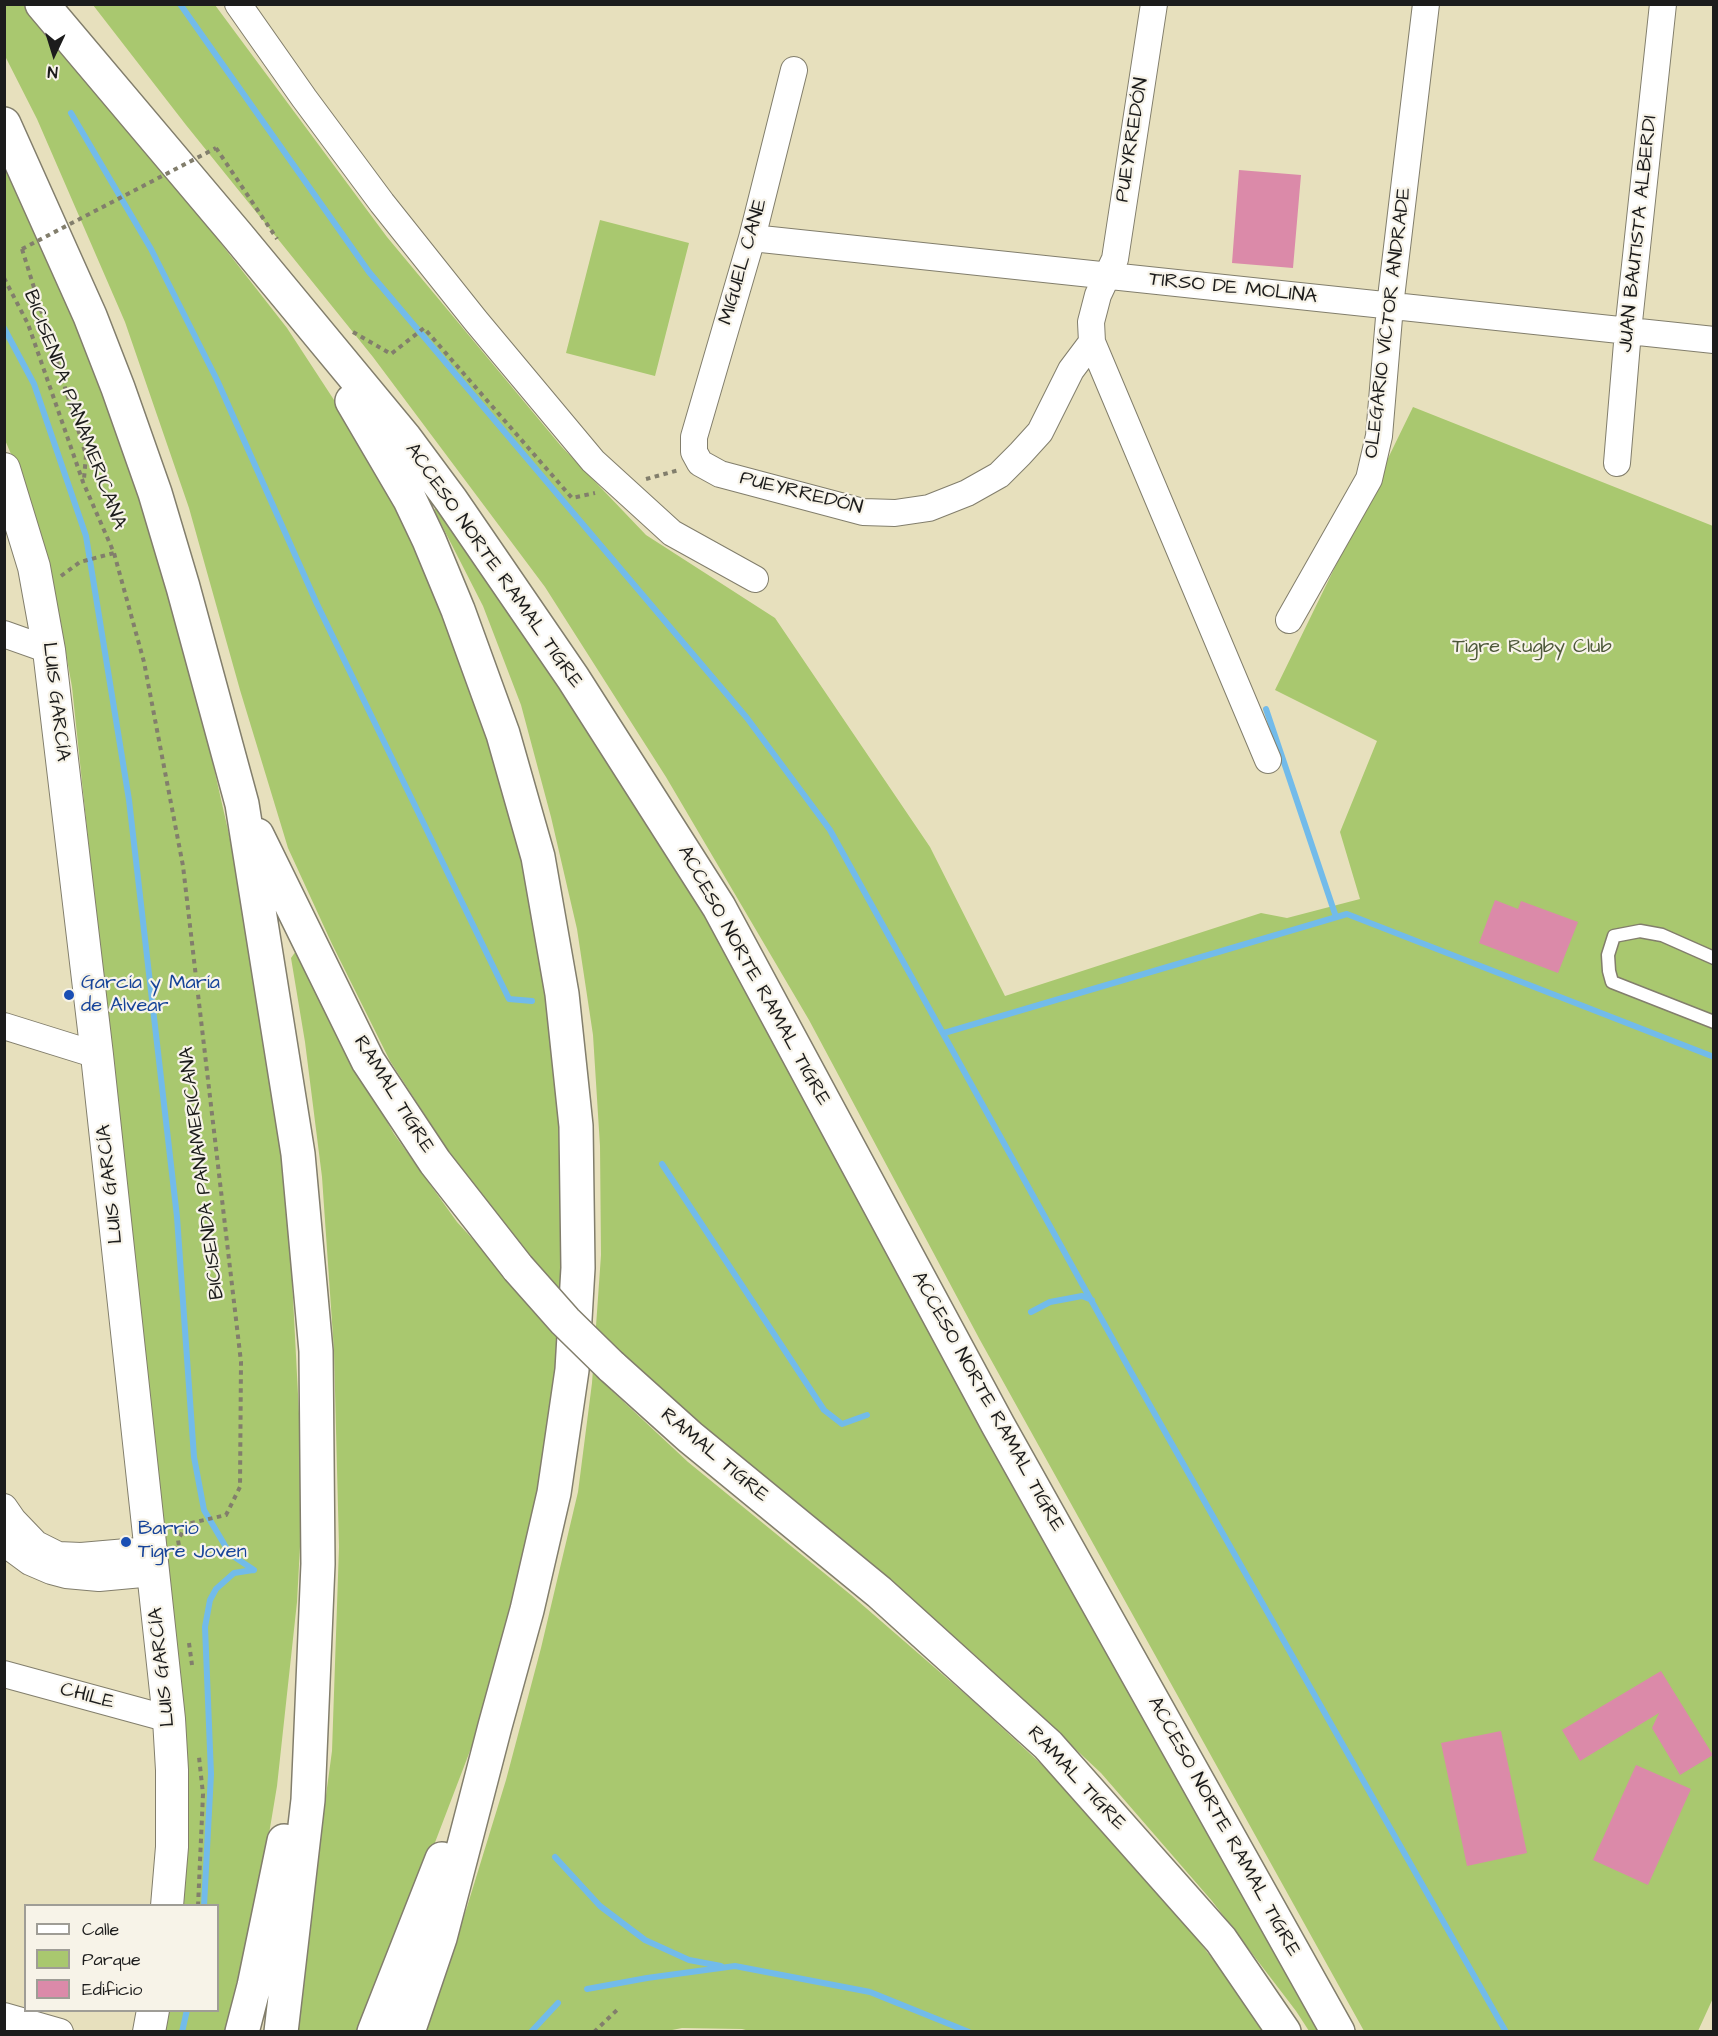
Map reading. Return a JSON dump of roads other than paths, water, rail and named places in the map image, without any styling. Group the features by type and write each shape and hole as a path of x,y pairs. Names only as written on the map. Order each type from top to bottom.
{"highway":[{"name":"ACCESO NORTE RAMAL TIGRE","path":"42,4 405,438 452,500 573,678 719,907 998,1425 1338,2031"},
{"path":"55,4 84,55"},
{"path":"4,124 90,315 155,493 183,587 242,804 298,1154 316,1351 318,1564 308,1800 280,2031"},
{"path":"237,235 358,410 410,500 458,610 502,734 538,857 560,982 576,1126 578,1268 572,1370 554,1493 527,1610 440,1938 408,2031"},
{"name":"RAMAL TIGRE","path":"242,804 368,1061 435,1162 518,1268 565,1321 611,1366 690,1437 879,1592 1048,1745 1221,1940 1284,2031"},
{"path":"242,2031 254,1986 289,1817 312,1680"},
{"path":"374,2031 495,1726"}],"street":[{"path":"238,4 382,203 476,321 593,461 672,533 755,579"},
{"name":"PUEYRREDÓN","path":"1154,4 1115,259 1095,304 1091,322 1092,342 1268,760"},
{"name":"OLEGARIO VÍCTOR ANDRADE","path":"1288,620 1369,479 1380,436 1390,306 1426,4"},
{"name":"JUAN BAUTISTA ALBERDI","path":"1617,463 1628,331 1663,4"},
{"name":"MIGUEL CANE","path":"694,452 694,437 752,238 794,70"},
{"name":"TIRSO DE MOLINA","path":"752,238 1713,340"},
{"name":"PUEYRREDÓN","path":"694,452 700,463 720,474 863,512 896,513 929,508 967,493 999,475 1020,454 1040,432 1071,370 1092,342"},
{"name":"LUIS GARCÍA","path":"4,469 13,521 34,567 49,650 97,1055 169,1719 172,1846 168,1904"},
{"path":"4,634 49,650"},
{"path":"4,1026 97,1055"},
{"path":"4,1507 36,1544 58,1555 152,1561"},
{"path":"4,1540 30,1562 66,1575 99,1578 152,1561"},
{"name":"CHILE","path":"4,1674 169,1719"},
{"path":"149,2031 153,2012"},
{"path":"4,2016 60,2031"}],"lane":[{"path":"1713,958 1662,935 1640,930 1614,936 1608,955 1608,971 1612,982 1713,1022"}],"waterway":[{"path":"180,4 369,272 747,718 830,830 1131,1372 1506,2032"},
{"path":"71,113 151,249 217,380 317,604 509,999 532,1001"},
{"path":"4,328 34,384 86,536 129,800 177,1217 194,1457 204,1510 230,1554 254,1570"},
{"path":"1266,709 1336,917"},
{"path":"944,1033 1347,914 1714,1057"},
{"path":"662,1164 824,1410 842,1424 867,1415"},
{"path":"1031,1312 1050,1302 1082,1296 1092,1300"},
{"path":"204,1904 211,1774 205,1627 210,1600 216,1589 234,1573 253,1570"},
{"path":"555,1857 600,1906 645,1940 689,1960 721,1966"},
{"path":"587,1989 735,1966 870,1992 969,2032"},
{"path":"531,2032 558,2003"},
{"path":"182,2032 187,2012"}],"place":[{"name":"García y María de Alvear","path":"69,995"},
{"name":"Barrio Tigre Joven","path":"126,1542"}],"park label":[{"name":"Tigre Rugby Club","path":"1532,648"}]}
